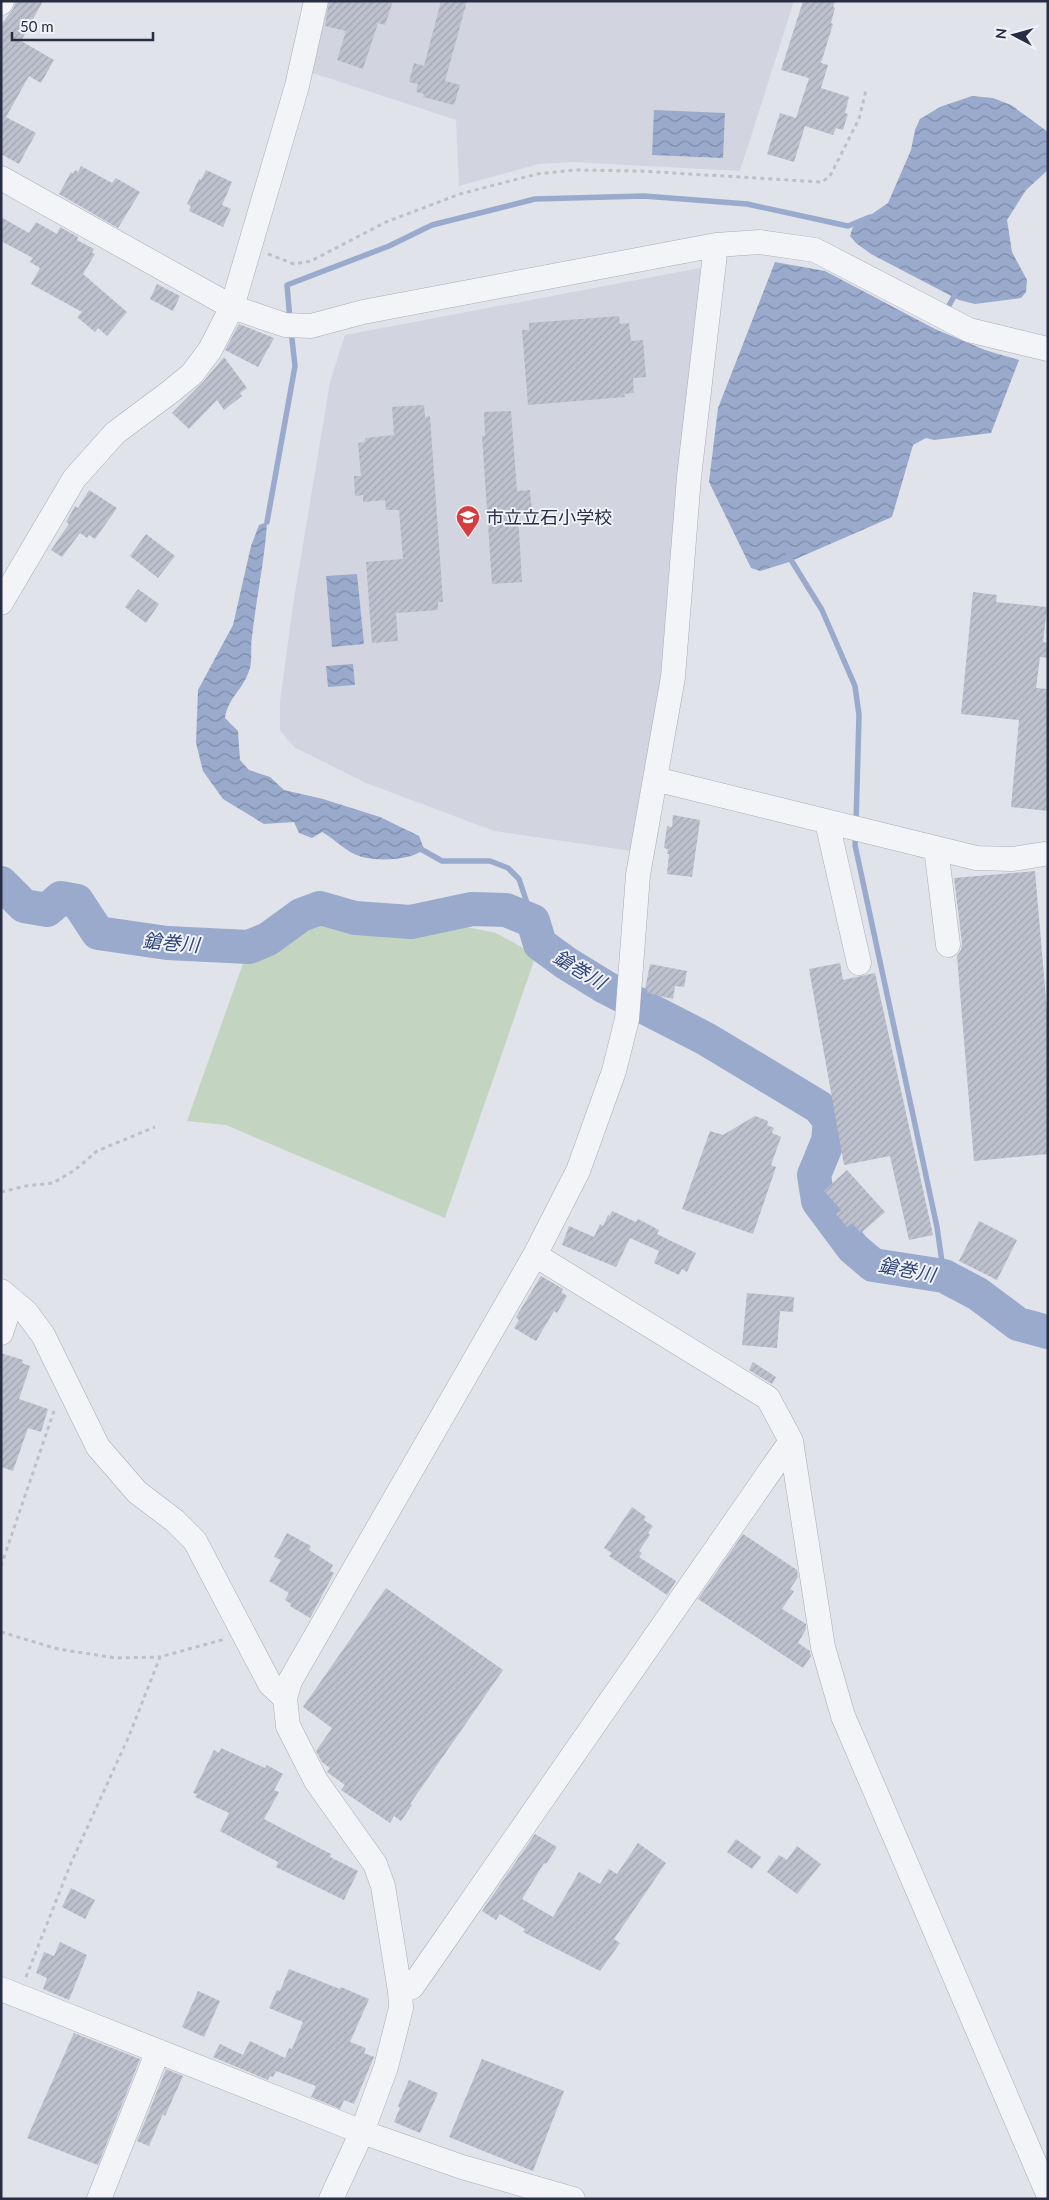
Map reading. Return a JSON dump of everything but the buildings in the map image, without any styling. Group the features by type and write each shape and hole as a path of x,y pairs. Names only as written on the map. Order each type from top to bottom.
{"street":[{"path":"1,603 74,479 115,433 192,374 210,350 232,307 297,86 316,1"},
{"path":"1,178 232,307 285,325 311,326 362,312 716,245 760,242 815,250 969,330 1048,349"},
{"path":"331,2199 362,2132 386,2067 398,2026 401,2008 400,1992 389,1913 376,1864 316,1781 288,1726 285,1698 290,1681 535,1255 578,1171 599,1117 618,1054 627,1019 638,875 673,677 689,477 716,245"},
{"path":"655,779 976,858 1013,859 1044,854"},
{"path":"827,822 859,963"},
{"path":"936,848 948,945"},
{"path":"535,1255 768,1398 791,1441 823,1647 843,1716 1048,2194"},
{"path":"7,1296 26,1312 42,1335 98,1448 137,1492 175,1521 195,1541 270,1684 285,1698"},
{"path":"1,1333 7,1296"},
{"path":"400,1992 412,1987 791,1441"},
{"path":"10,1992 362,2132 462,2167 573,2199"},
{"path":"99,2199 158,2050"}],"path":[{"path":"250,247 294,264 311,261 395,219 460,194 537,174 576,170 640,171 822,182 830,176 859,119 866,90"},
{"path":"1,1192 26,1186 53,1183 75,1170 97,1151 155,1127"},
{"path":"1,1566 64,1381"},
{"path":"1,1632 58,1648 116,1658 160,1657 244,1633"},
{"path":"10,1992 129,1736 160,1657"}],"shaded area":[{"path":"323,1 794,1 740,171 573,162 539,164 459,186 456,120 307,71"},
{"path":"700,268 703,285 670,640 631,851 494,831 366,783 294,747 280,730 280,701 293,605 330,382 345,335"}],"green space":[{"path":"328,919 375,930 457,925 496,933 536,955 445,1218 226,1125 187,1121 245,958 271,946 305,924"}],"water":[{"path":"972,96 993,98 1011,105 1048,132 1048,170 1026,190 1007,220 1012,252 1027,280 1026,292 1021,298 975,304 959,300 871,254 850,236 853,227 888,203 911,150 915,130 920,119 940,107"},
{"path":"654,110 725,113 723,158 652,155"},
{"path":"775,262 825,271 935,329 985,350 1019,360 991,433 934,440 926,438 913,445 892,517 789,562 760,571 751,568 709,482 718,408"},
{"path":"267,522 251,641 250,667 243,684 229,705 225,718 238,731 240,760 249,770 270,777 284,790 323,799 380,817 419,836 424,849 418,853 394,859 362,857 351,852 322,832 312,838 299,833 294,822 264,824 223,799 203,771 196,743 198,690 233,625 251,546 259,525"},
{"path":"357,574 364,644 332,647 326,576"},
{"path":"353,664 355,685 328,687 326,666"}],"waterway":[{"path":"290,320 287,285 389,246 432,225 535,199 644,196 747,204 848,226 870,217"},
{"path":"946,311 957,291"},
{"path":"267,522 295,366 291,330"},
{"path":"788,555 822,610 855,686 859,715 856,824"},
{"path":"856,833 855,845 937,1227 944,1276"},
{"path":"419,848 442,861 490,861 508,868 519,879 533,921"},
{"name":"鎗巻川","path":"1,883 24,906 47,910 61,898 77,901 98,933 167,943 249,947 268,939 301,915 320,908 355,918 411,922 472,909 506,910 533,921 540,944 566,963 605,987 706,1039 819,1107 830,1121 828,1141 814,1175 818,1201 853,1248 873,1265 944,1276 978,1294 1018,1324 1048,1332"}],"place":[{"name":"市立立石小学校","path":"468,538"}]}
